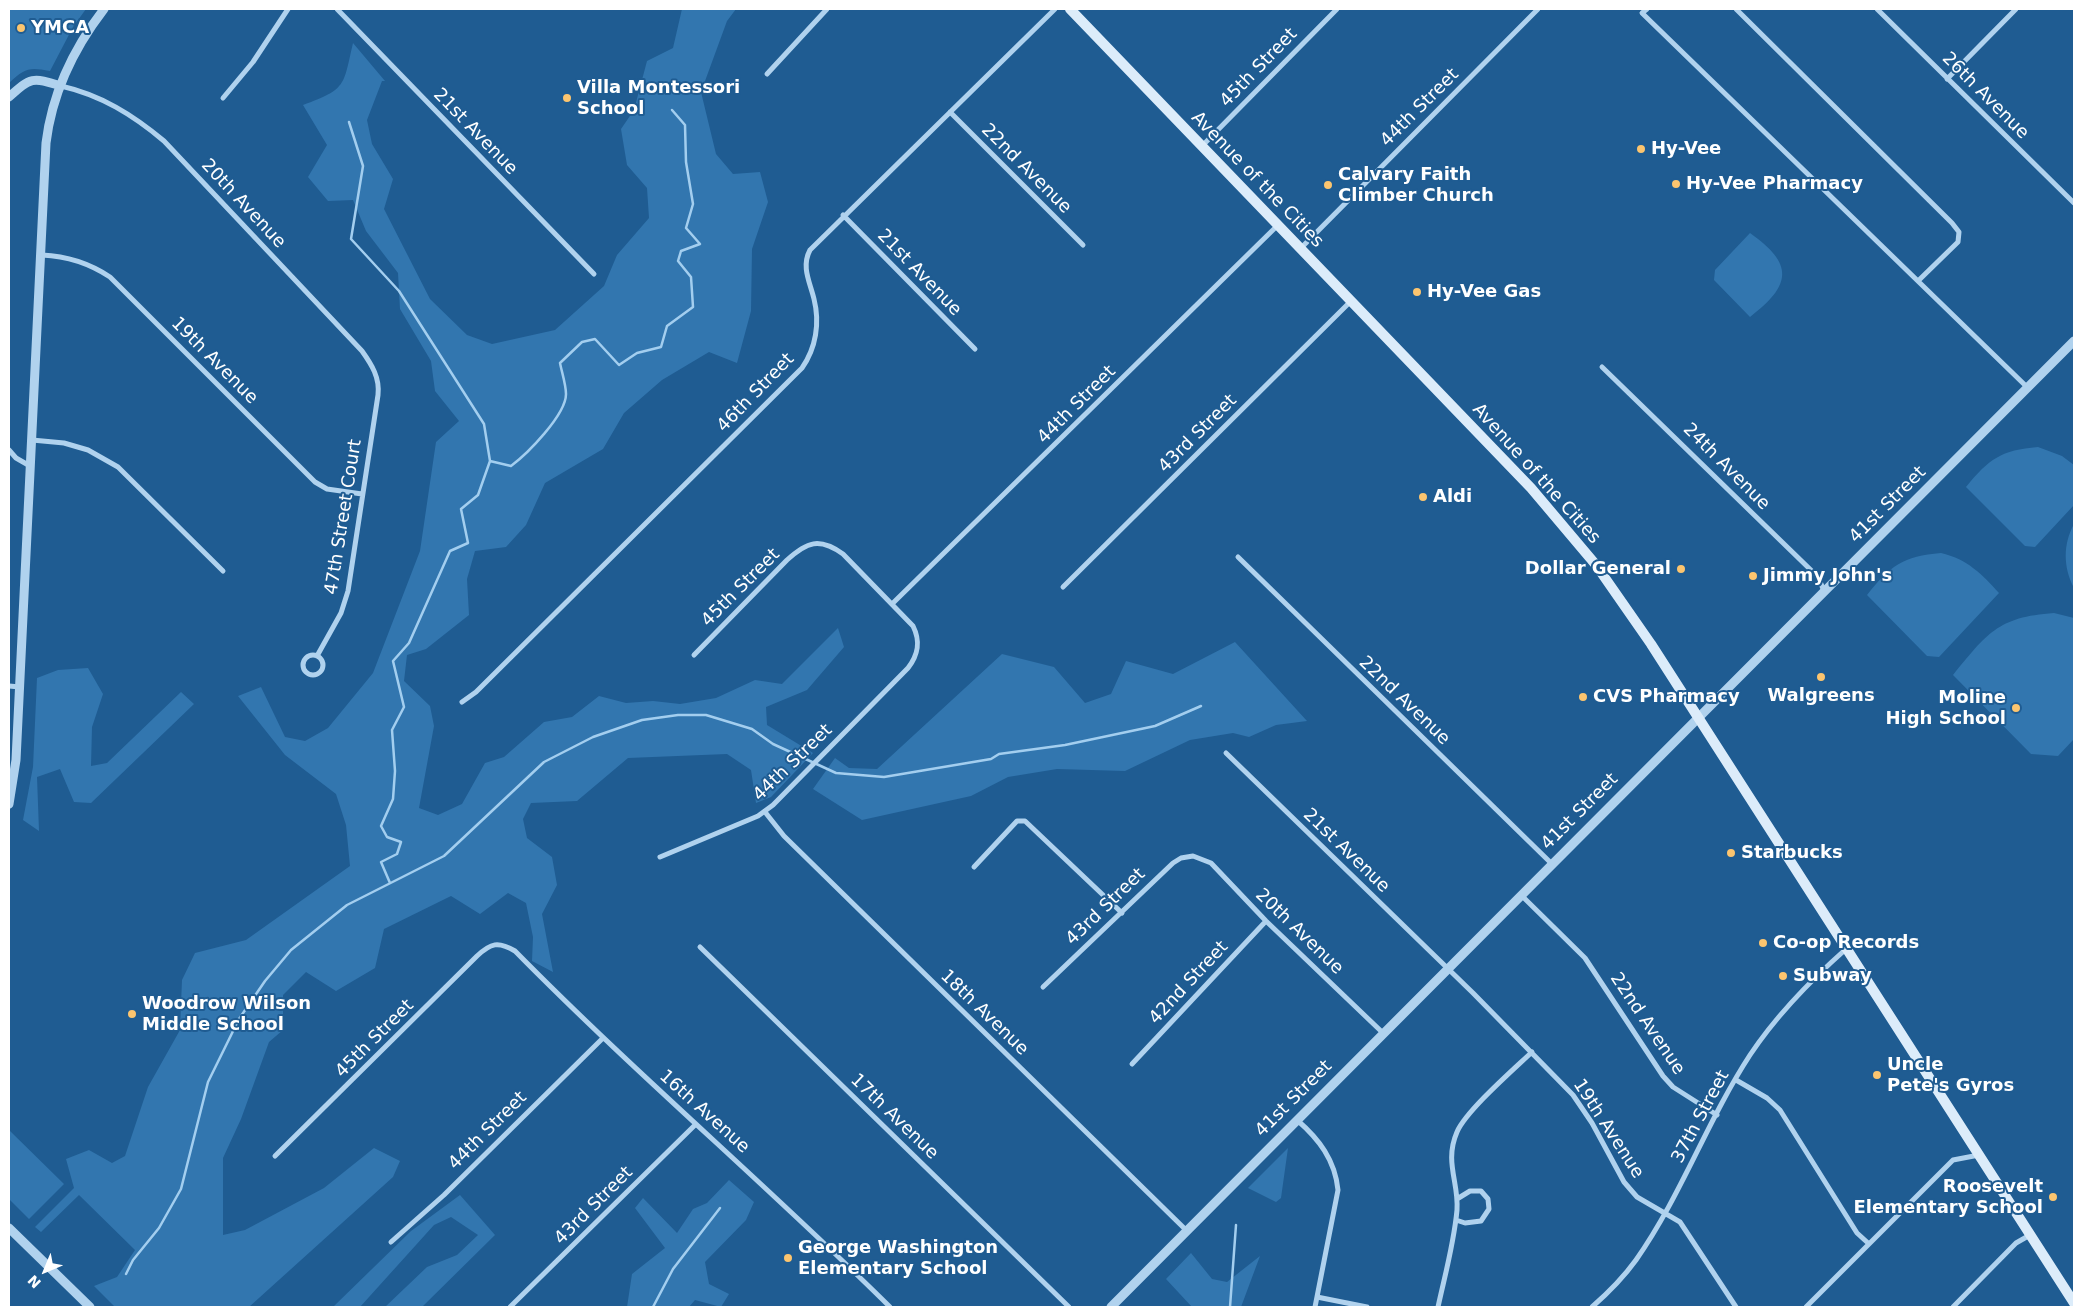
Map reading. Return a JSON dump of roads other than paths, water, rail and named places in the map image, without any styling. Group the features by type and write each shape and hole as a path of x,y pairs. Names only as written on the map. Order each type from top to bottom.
{"main road":[{"name":"Avenue of the Cities","path":"1070,9 1301,248 1563,524 1620,598 1699,716 1846,949 2074,1303"}],"street":[{"path":"9,804 16,760 46,143 54,98 84,37 104,9"},
{"path":"223,98 248,69 288,9"},
{"name":"21st Avenue","path":"337,9 594,274"},
{"path":"767,74 827,9"},
{"name":"46th Street","path":"462,702 476,692 802,368 814,342 817,320 806,269 807,256 814,244 1055,9"},
{"name":"45th Street","path":"1202,146 1337,9"},
{"name":"44th Street","path":"1301,248 1538,9"},
{"path":"1647,9 1642,13 2028,388"},
{"path":"1736,9 1959,232 1958,242 1918,281"},
{"name":"26th Avenue","path":"1877,9 2074,203"},
{"path":"1948,79 2016,9"},
{"path":"9,97 26,81 32,79 38,78 61,86"},
{"name":"20th Avenue","path":"61,86 111,104 137,120 164,141 362,351 377,377"},
{"name":"22nd Avenue","path":"950,112 1083,244"},
{"name":"21st Avenue","path":"843,215 974,349"},
{"name":"44th Street","path":"660,857 765,812 908,668 917,651 918,639 913,626 893,603 1278,225"},
{"name":"19th Avenue","path":"42,255 67,258 94,267 110,277 315,482 327,489 362,494"},
{"name":"43rd Street","path":"1063,586 1351,301"},
{"name":"41st Street","path":"1111,1307 2074,341"},
{"name":"24th Avenue","path":"1602,367 1818,577 1824,591"},
{"name":"47th Street Court","path":"317,656 341,613 348,592 378,395 377,377"},
{"path":"32,440 64,443 88,450 118,467 223,571"},
{"path":"9,450 16,458 31,466"},
{"name":"45th Street","path":"694,655 786,560 798,550 810,544 824,543 838,551 893,603"},
{"name":"22nd Avenue","path":"1238,557 1552,864"},
{"path":"9,686 20,687"},
{"name":"21st Avenue","path":"1226,753 1447,968"},
{"name":"18th Avenue","path":"765,812 784,836 1187,1231"},
{"path":"974,867 1017,821 1021,820 1034,827 1122,913"},
{"name":"20th Avenue","path":"1193,856 1211,863 1266,921 1383,1033"},
{"name":"43rd Street","path":"1043,987 1173,863 1181,858 1193,856"},
{"name":"22nd Avenue","path":"1520,895 1584,958 1663,1076 1674,1088 1717,1115"},
{"name":"42nd Street","path":"1132,1064 1266,921"},
{"name":"45th Street","path":"275,1156 481,952 495,943"},
{"name":"16th Avenue","path":"495,943 515,951 602,1038 754,1176 890,1307"},
{"name":"17th Avenue","path":"700,947 1069,1307"},
{"name":"37th Street","path":"1592,1307 1621,1279 1636,1260 1665,1212 1736,1080 1771,1026 1846,949"},
{"name":"19th Avenue","path":"1447,968 1573,1095 1592,1123 1624,1182 1637,1197 1675,1217 1687,1231 1736,1307"},
{"name":"44th Street","path":"391,1242 444,1195 602,1038"},
{"path":"1438,1307 1456,1220 1457,1199 1450,1165 1457,1132 1466,1117 1532,1052"},
{"path":"1736,1080 1767,1098 1780,1110 1857,1233 1868,1243"},
{"path":"1297,1120 1327,1153 1337,1180 1338,1199 1315,1307"},
{"name":"43rd Street","path":"510,1307 696,1124"},
{"path":"1806,1307 1953,1160 1979,1154"},
{"path":"1456,1220 1465,1223 1481,1221 1489,1209 1488,1199 1481,1191 1470,1191 1457,1199"},
{"path":"9,1228 90,1307"},
{"path":"1953,1307 2016,1244 2030,1235"},
{"path":"1317,1297 1367,1307"}],"waterway":[{"path":"490,461 511,466 526,453 553,423 560,412 566,394 560,363 582,342 595,339 619,365 637,353 661,347 667,326 693,307 691,277 678,261 681,251 700,244 686,228 693,204 686,162 685,125 672,110"},
{"path":"349,122 363,166 351,239 399,291 484,424 490,461 478,495 461,509 468,543 450,551 409,643 393,661 404,707 392,730 395,771 393,799 381,826 387,837 401,842 397,854 381,862 390,883"},
{"path":"126,1274 133,1260 159,1228 181,1189 208,1082 239,1019 265,981 291,950 347,905 444,856 544,762 593,737 642,720 678,715 706,715 752,729 773,744 836,773 884,777 991,759 999,754 1065,745 1155,726 1201,706"},
{"path":"653,1307 673,1269 720,1208"},
{"path":"1230,1307 1236,1225"}],"place":[{"name":"YMCA","path":"21,28"},
{"name":"Villa Montessori School","path":"567,98"},
{"name":"Hy-Vee","path":"1641,149"},
{"name":"Hy-Vee Pharmacy","path":"1676,184"},
{"name":"Calvary Faith Climber Church","path":"1328,185"},
{"name":"Hy-Vee Gas","path":"1417,292"},
{"name":"Aldi","path":"1423,497"},
{"name":"Dollar General","path":"1681,569"},
{"name":"Jimmy John's","path":"1753,576"},
{"name":"Walgreens","path":"1821,677"},
{"name":"CVS Pharmacy","path":"1583,697"},
{"name":"Moline High School","path":"2016,708"},
{"name":"Starbucks","path":"1731,853"},
{"name":"Co-op Records","path":"1763,943"},
{"name":"Subway","path":"1783,976"},
{"name":"Woodrow Wilson Middle School","path":"132,1014"},
{"name":"Uncle Pete's Gyros","path":"1877,1075"},
{"name":"Roosevelt Elementary School","path":"2053,1197"},
{"name":"George Washington Elementary School","path":"788,1258"}]}
